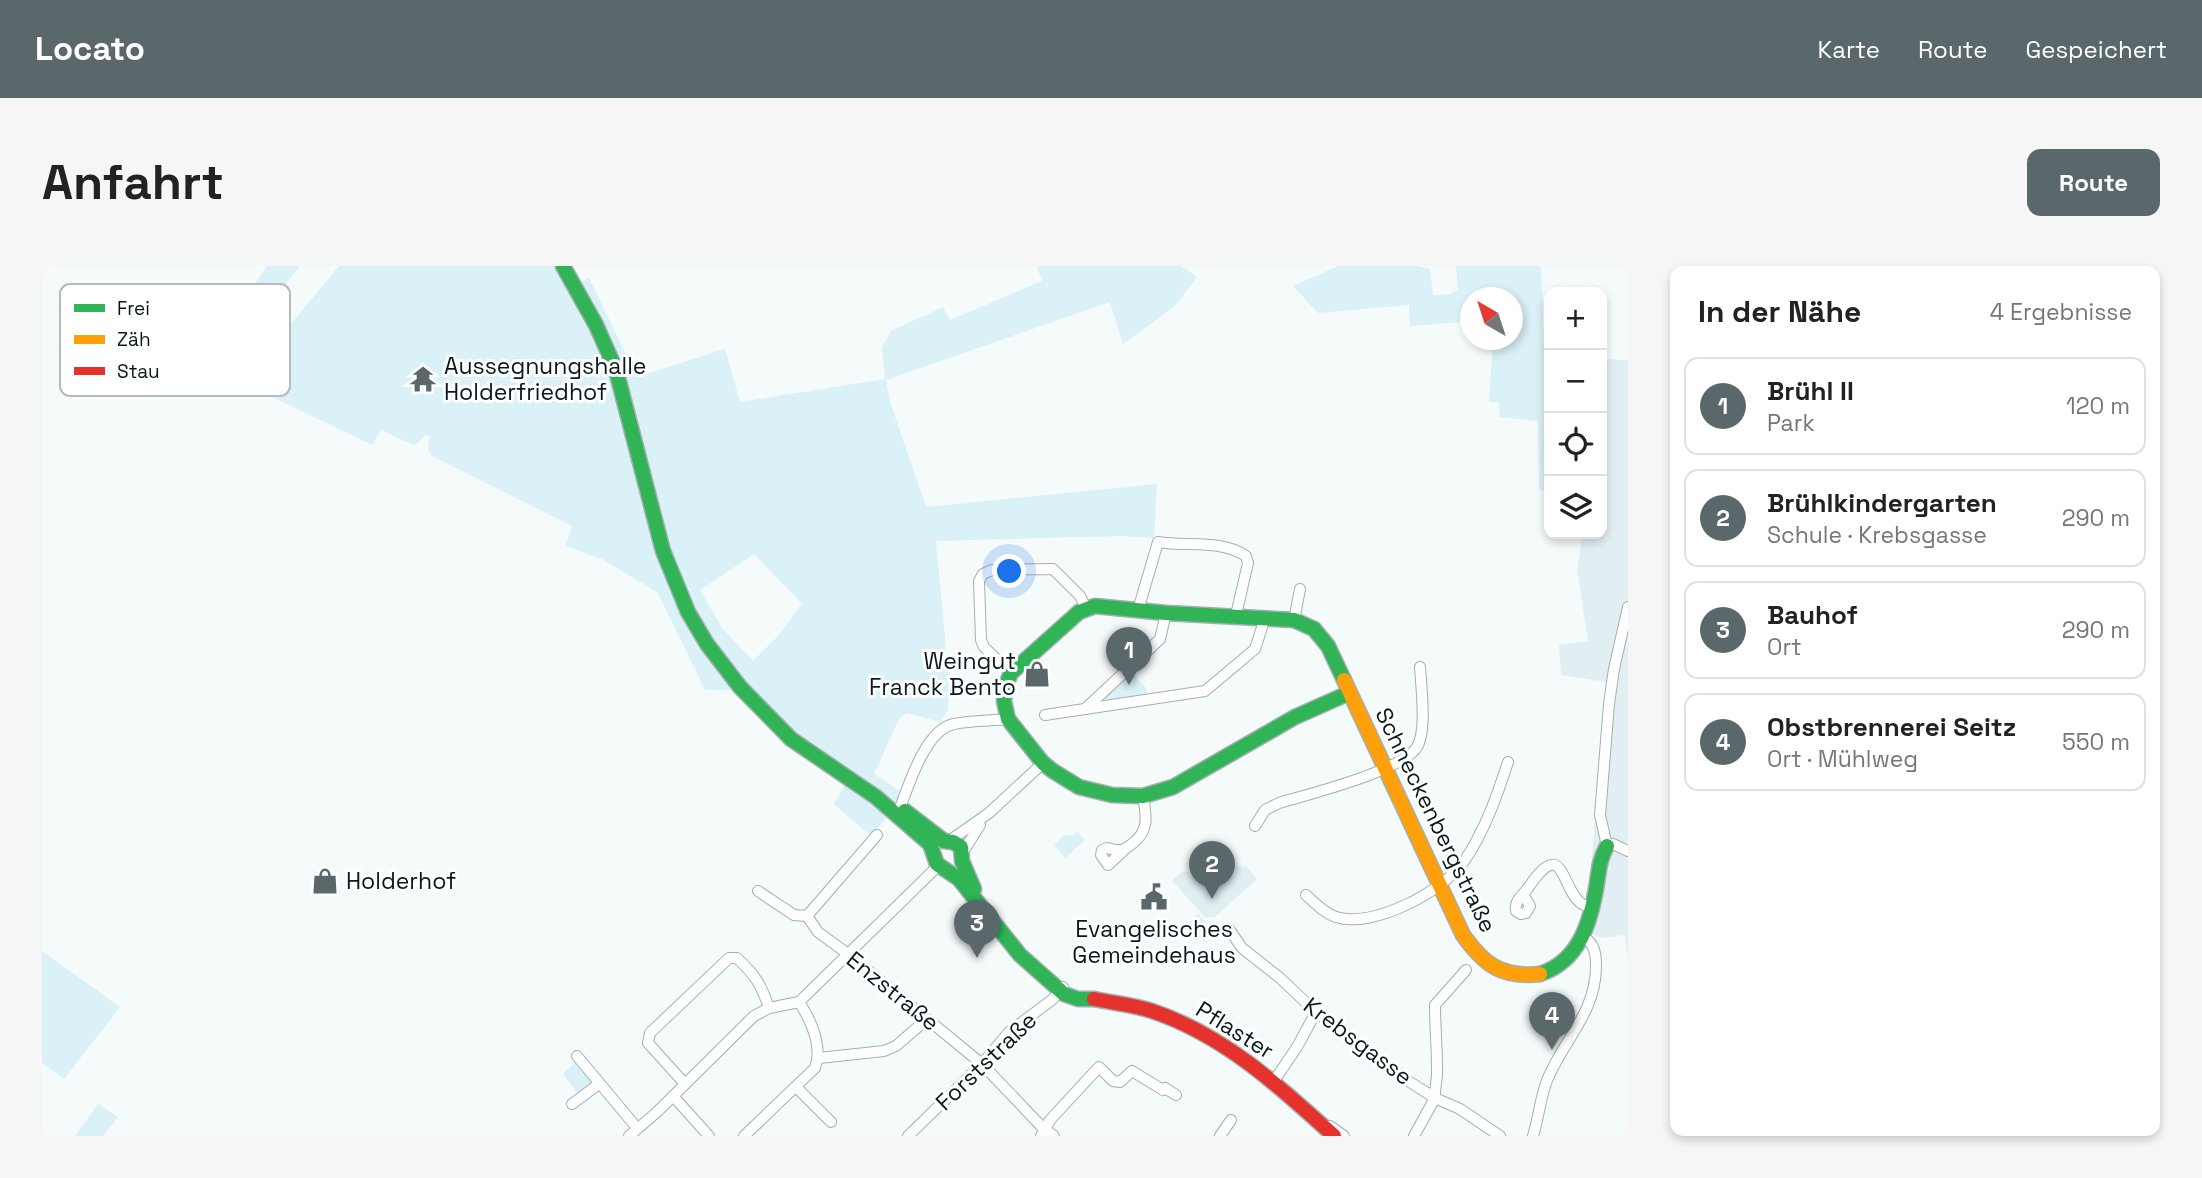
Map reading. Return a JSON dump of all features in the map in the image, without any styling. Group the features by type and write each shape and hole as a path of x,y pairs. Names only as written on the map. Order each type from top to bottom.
{"street":[{"path":"563,266 596,325 616,370 659,538 688,612 707,644 740,687 791,739 876,797 910,826 942,844 957,844 984,909"},
{"path":"1138,610 1158,542 1225,547 1246,556 1248,563 1236,615"},
{"path":"1011,673 984,647 981,640 979,581 983,574 992,570 1054,569 1080,596 1086,608"},
{"path":"1300,589 1294,620 1166,613 1111,606 1086,608 1045,639 1011,673 1005,687 1004,701 1009,719 1043,763 1066,780 1093,792 1143,796 1173,787 1278,726 1349,693"},
{"path":"1628,607 1609,704 1600,815 1607,846 1613,845 1628,851"},
{"path":"1085,710 1160,639 1166,613"},
{"path":"1045,715 1205,691 1255,649 1265,618"},
{"name":"Schneckenbergstraße","path":"1294,620 1314,629 1322,636 1457,926 1469,945 1486,962 1514,976 1527,976 1549,972 1572,955 1583,937 1592,908 1600,858 1607,846"},
{"path":"1255,825 1265,810 1279,803 1384,769 1409,755 1418,746 1422,726 1420,667"},
{"path":"900,808 924,751 940,729 954,724 1009,719"},
{"path":"1306,895 1328,914 1338,918 1356,919 1397,909 1438,887 1464,862 1494,807 1508,762"},
{"path":"984,909 959,879 934,861 942,844 989,813 1043,763"},
{"path":"1124,850 1144,833 1146,822 1143,796"},
{"path":"876,797 900,808 942,844"},
{"path":"577,1056 633,1132 754,1016 769,1008 799,1002 943,868 960,865 969,839 989,813"},
{"path":"807,916 877,835"},
{"path":"1524,894 1540,871 1555,866 1562,872 1579,901 1592,908"},
{"name":"Enzstraße","path":"758,891 794,915 807,916 818,932 982,1064 1043,1133 1054,1136"},
{"name":"Pflaster","path":"984,909 1020,955 1047,980 1061,989 1093,999 1150,1010 1192,1027 1224,1045 1274,1081 1334,1136"},
{"name":"Krebsgasse","path":"1229,929 1242,948 1280,978 1315,1012 1383,1064 1500,1136"},
{"path":"1532,1136 1543,1090 1591,1002 1597,981 1597,956 1593,945 1583,937"},
{"path":"685,1084 648,1043 650,1032 729,958 737,958 754,974 762,986 769,1008"},
{"path":"1418,1133 1435,1098 1434,1086 1438,1073 1434,1038 1435,1005 1466,970"},
{"name":"Forststraße","path":"908,1136 982,1064 1009,1032 1053,999 1061,989"},
{"path":"744,1136 815,1068 819,1058 812,1024 799,1002"},
{"path":"1274,1081 1297,1047 1315,1012"},
{"path":"819,1058 884,1051 896,1046 927,1019"},
{"path":"1043,1133 1099,1067 1113,1081 1120,1082 1132,1071 1176,1095"},
{"path":"572,1104 599,1084"},
{"path":"796,1087 831,1122"},
{"path":"673,1096 709,1136"},
{"path":"1220,1136 1231,1121"},
{"path":"1320,1122 1336,1128 1344,1136"}],"shaded area":[{"path":"267,266 300,266 286,284 255,284"},
{"path":"339,266 559,266 571,287 589,278 637,377 725,349 740,402 885,379 882,348 891,331 943,307 950,320 1042,281 1037,267 1039,266 1181,266 1197,277 1175,306 1123,344 1110,302 886,380 890,402 926,507 1157,484 1154,538 1123,536 936,541 949,680 948,710 940,722 908,713 900,717 874,774 903,793 900,803 871,836 834,804 846,783 737,690 705,690 658,593 604,560 566,546 572,526 432,456 428,449 430,436 425,435 413,445 381,430 372,445 270,396 290,396 290,325","holes":["754,554 802,603 780,634 753,661 722,628 700,590"]},
{"path":"1338,266 1416,266 1430,269 1433,295 1451,294 1458,289 1456,266 1541,266 1544,492 1539,488 1538,421 1500,417 1499,402 1489,402 1492,350 1523,350 1523,287 1460,287 1460,322 1410,326 1409,305 1318,313 1293,286"},
{"path":"1607,359 1628,360 1628,964 1625,935 1601,938 1590,933 1589,889 1607,682 1561,675 1559,645 1588,641 1577,569 1582,539 1607,539"},
{"path":"1130,671 1146,688 1147,696 1110,702 1105,694"},
{"path":"1077,832 1085,840 1065,858 1054,845 1064,835 1072,836"},
{"path":"1246,866 1257,879 1215,917 1206,918 1172,881 1182,872"},
{"path":"1198,914 1215,933 1204,942 1188,923"},
{"path":"42,951 120,1007 64,1079 42,1063"},
{"path":"576,1061 593,1080 593,1084 578,1094 563,1074"},
{"path":"98,1104 118,1117 103,1136 75,1136"}],"traffic: fast":[{"path":"563,266 596,325 616,370 663,551 688,612 707,644 740,687 791,739 876,797 930,844 937,864 959,879 1020,955 1064,994 1078,999 1094,999"},
{"path":"1344,680 1328,646 1314,629 1294,620 1095,606 1079,612 1011,673 1005,687 1004,701 1008,719 1043,763 1053,771 1079,787 1112,795 1143,796 1173,787 1295,717 1349,693"},
{"path":"905,811 944,841 961,847 962,861 974,889"},
{"path":"1540,974 1565,960 1581,938 1591,911 1600,864 1607,846"}],"traffic: slow":[{"path":"1344,680 1463,935 1479,954 1495,967 1515,974 1540,974"}],"traffic: jam":[{"path":"1094,999 1152,1011 1203,1034 1227,1048 1271,1081 1334,1136"}],"place":[{"name":"Aussegnungshalle Holderfriedhof","path":"423,379"},
{"name":"Weingut Franck Bento","path":"1037,674"},
{"name":"Brühl II","path":"1129,685"},
{"name":"Holderhof","path":"325,881"},
{"name":"Evangelisches Gemeindehaus","path":"1154,897"},
{"name":"Brühlkindergarten","path":"1212,899"},
{"name":"Bauhof","path":"977,958"},
{"name":"Obstbrennerei Seitz","path":"1552,1050"}]}
